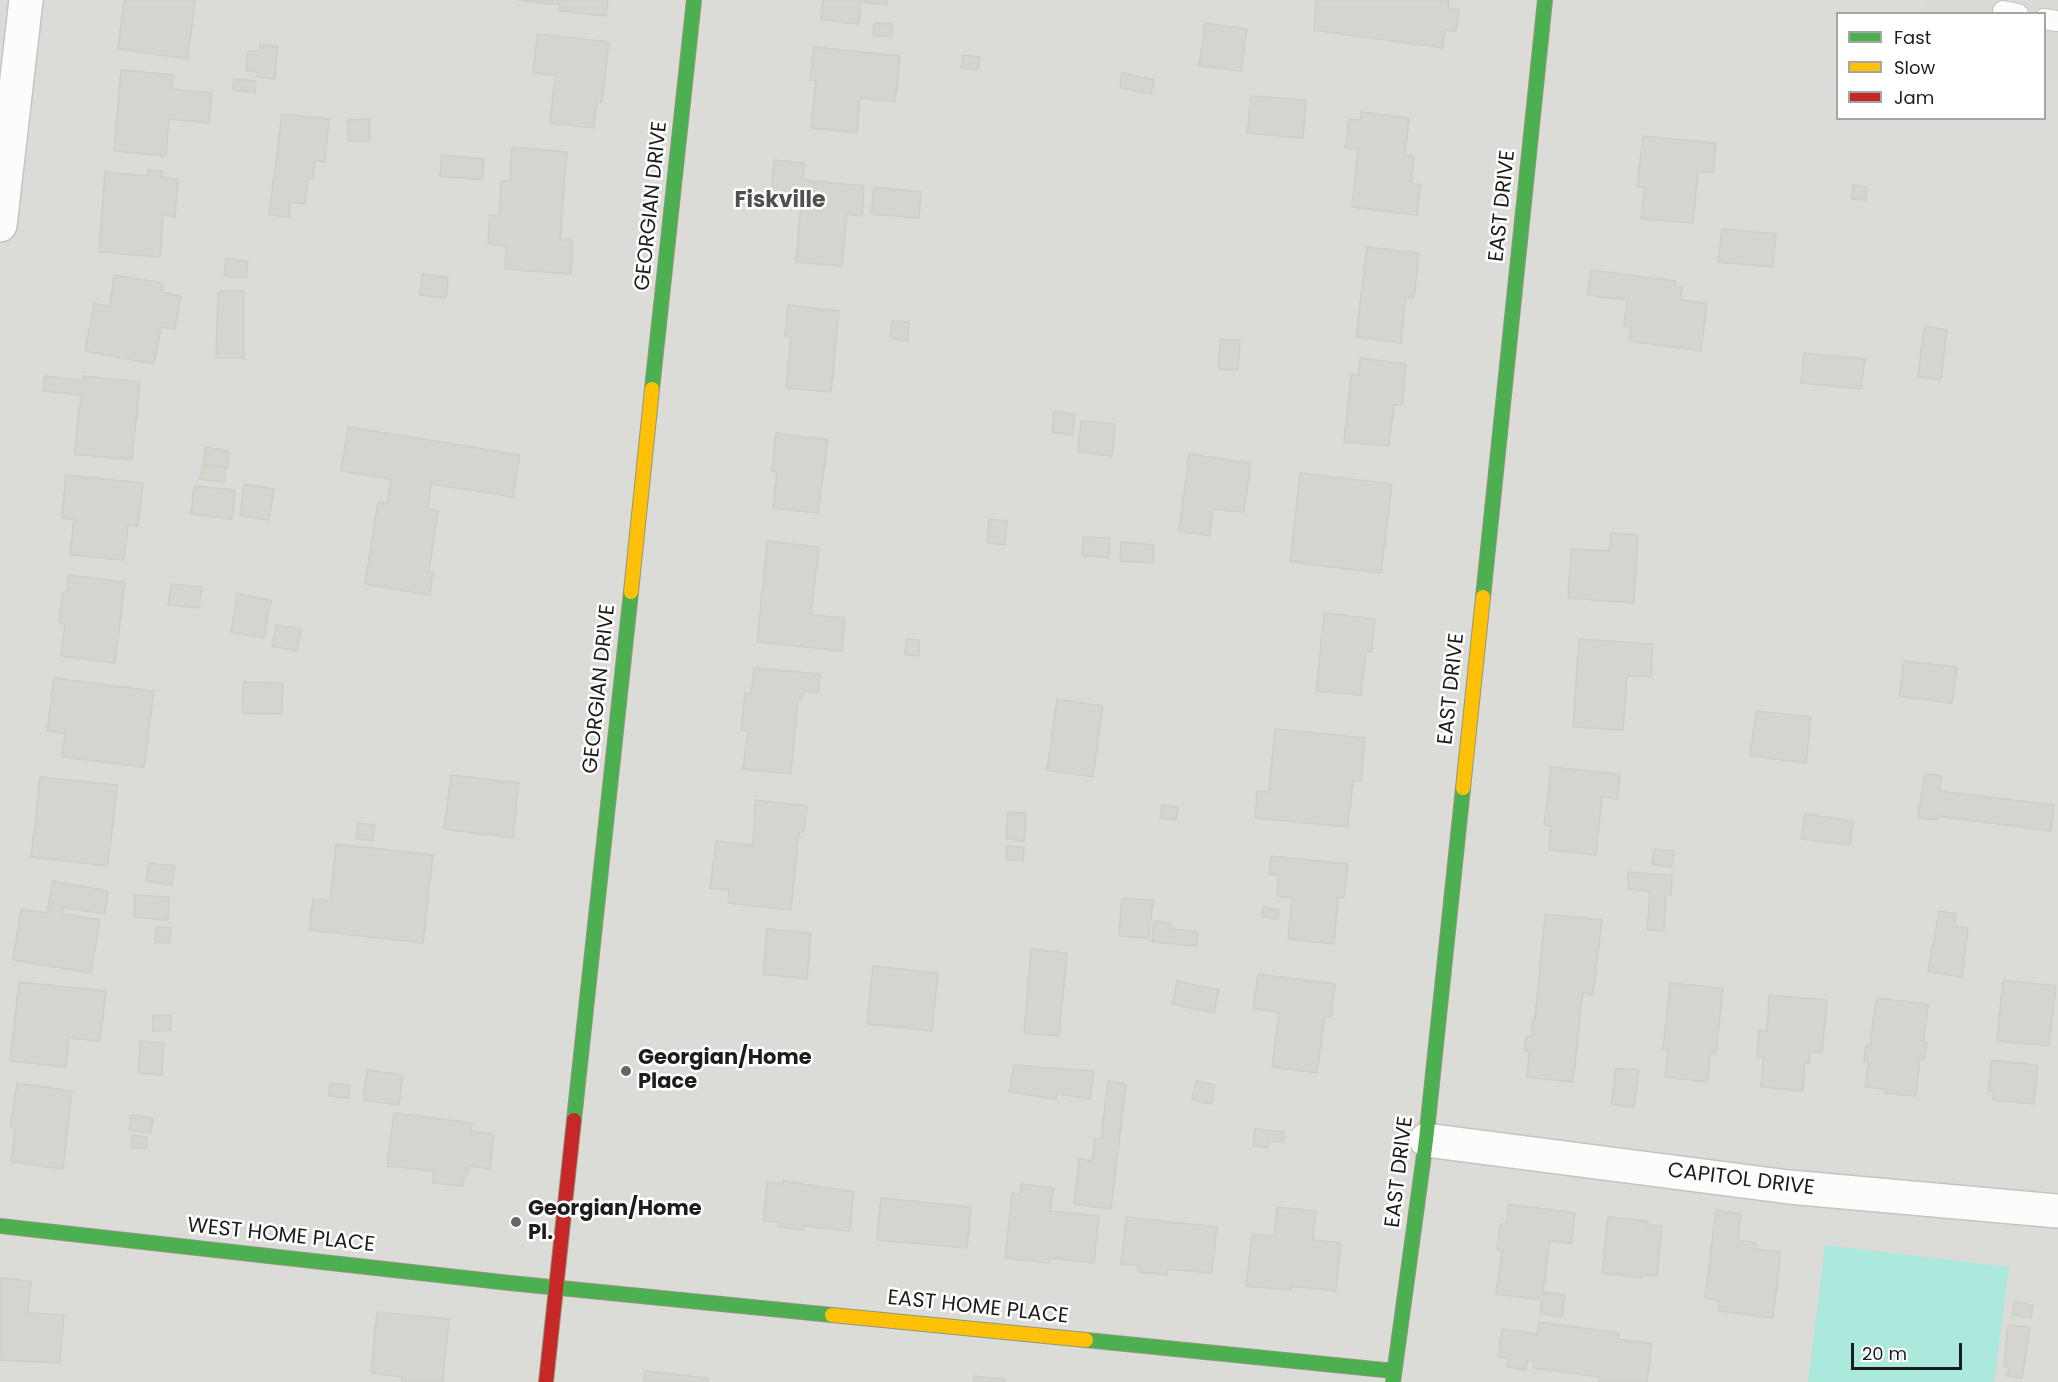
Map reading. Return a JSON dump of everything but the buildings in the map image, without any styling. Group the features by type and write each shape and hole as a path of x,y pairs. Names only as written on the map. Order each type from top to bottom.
{"street":[{"path":"0,225 26,0"},
{"name":"GEORGIAN DRIVE","path":"546,1382 694,0"},
{"name":"EAST DRIVE","path":"1394,1376 1426,1140 1545,0"},
{"name":"CAPITOL DRIVE","path":"1426,1140 1789,1187 2058,1211"},
{"name":"WEST HOME PLACE","path":"0,1226 557,1287"},
{"name":"EAST HOME PLACE","path":"557,1287 1394,1376"}],"shaded area":[{"path":"0,0 1923,0 1920,12 1836,12 1836,120 2046,120 2046,78 2058,82 2058,1382 0,1382"},
{"path":"1923,0 2058,0 2058,82 2046,78 2046,12 1920,12"},
{"path":"1825,1245 2009,1267 1994,1382 1808,1382"}],"traffic: fast":[{"path":"652,389 694,0"},
{"path":"1483,597 1545,0"},
{"path":"574,1120 631,592"},
{"path":"1393,1382 1426,1140 1463,788"},
{"path":"0,1226 510,1283 832,1315"},
{"path":"1086,1340 1394,1371"}],"traffic: slow":[{"path":"631,592 652,389"},
{"path":"1463,788 1483,597"},
{"path":"832,1315 1086,1340"}],"traffic: jam":[{"path":"546,1382 574,1120"}],"place":[{"name":"Georgian/Home Place","path":"626,1071"},
{"name":"Georgian/Home Pl.","path":"516,1222"}],"district":[{"name":"Fiskville","path":"780,201"}]}
